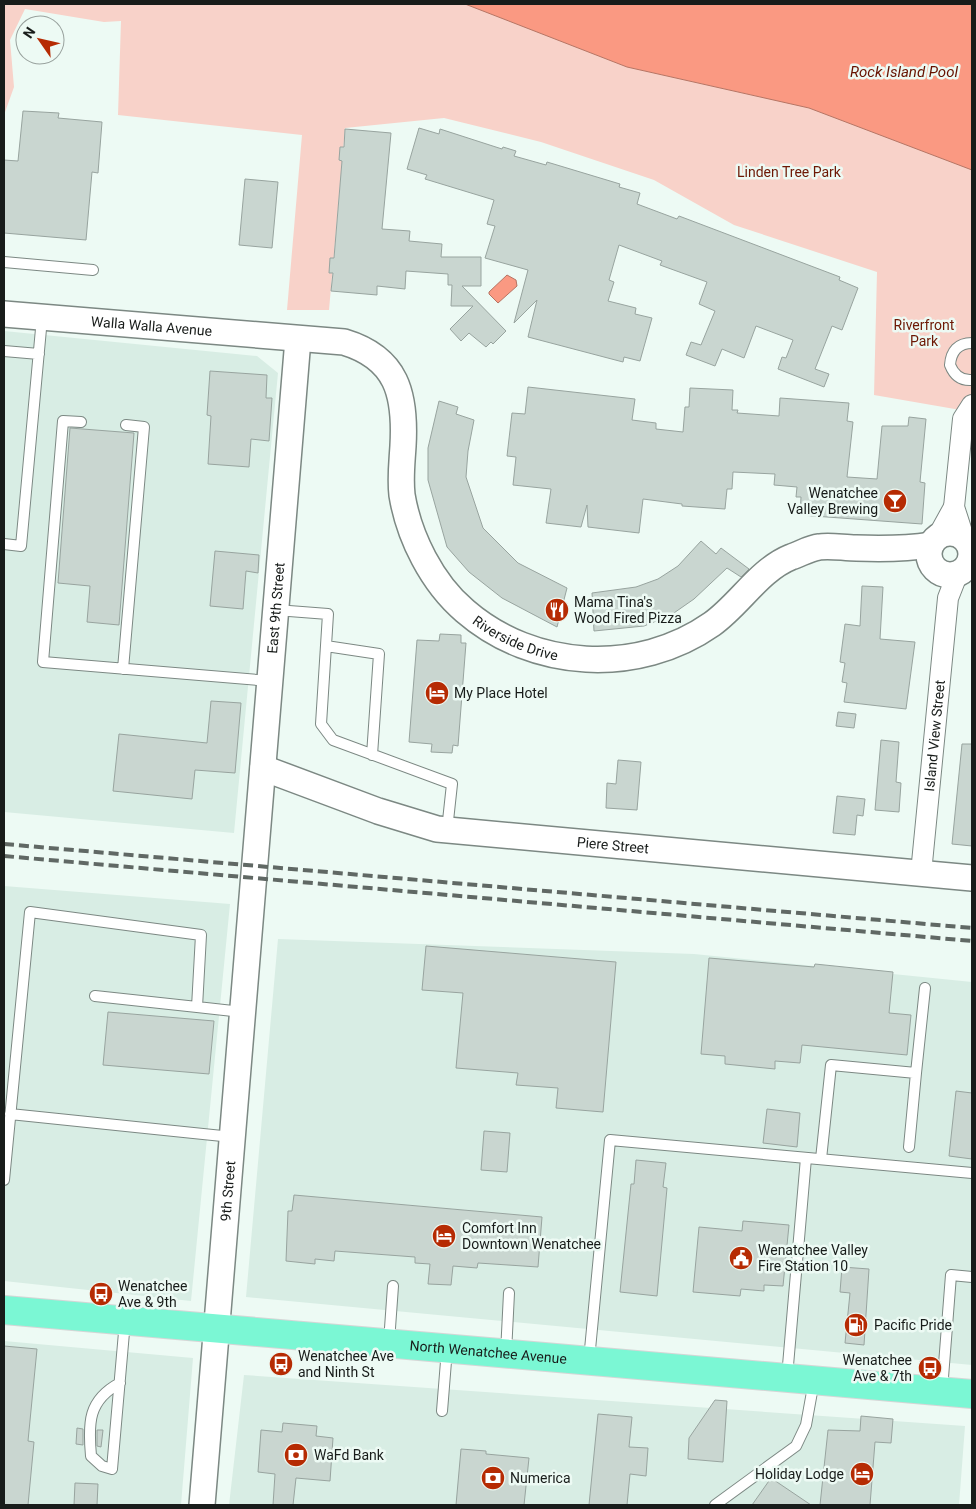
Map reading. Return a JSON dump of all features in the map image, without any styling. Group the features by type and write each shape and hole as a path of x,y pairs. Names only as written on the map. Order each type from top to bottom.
{"main road":[{"name":"North Wenatchee Avenue","path":"4,1310 972,1394"}],"street":[{"name":"Walla Walla Avenue","path":"4,314 298,338"},
{"name":"Riverside Drive","path":"298,338 344,342 361,347 376,356 388,370 398,383 402,401 403,445 400,473 402,495 409,524 425,560 448,593 465,611 492,630 521,646 546,655 574,659 608,659 644,655 686,640 713,623 765,574 788,558 818,547 899,550 955,556"},
{"name":"East 9th Street","path":"254,878 298,338"},
{"name":"Island View Street","path":"921,874 948,598 955,556 954,507 963,419 972,405"},
{"name":"Piere Street","path":"263,768 406,821 447,830 972,878"},
{"name":"9th Street","path":"202,1505 254,878"}],"lane":[{"path":"4,262 93,270"},
{"path":"4,544 21,546 42,317"},
{"path":"972,343 958,347 951,358 950,365 962,380 972,380"},
{"path":"4,351 39,354"},
{"path":"81,422 63,421 42,662 270,681"},
{"path":"123,669 144,426 126,425"},
{"path":"276,610 328,614 321,724 333,740 452,784 447,830"},
{"path":"326,646 379,654 372,754"},
{"path":"4,1180 30,912 201,935 197,1007"},
{"path":"909,1147 925,988"},
{"path":"95,996 243,1012"},
{"path":"821,1159 831,1065 916,1074"},
{"path":"10,1114 232,1137"},
{"path":"589,1360 610,1140 972,1173"},
{"path":"787,1378 806,1158"},
{"path":"942,1392 951,1275 972,1277"},
{"path":"388,1343 393,1286"},
{"path":"506,1354 509,1293"},
{"path":"120,1383 104,1392 96,1404 89,1431 91,1456 102,1466 112,1469 120,1383 125,1320"},
{"path":"442,1411 447,1348"},
{"path":"715,1505 796,1446 806,1425 814,1380"}],"shaded area":[{"path":"4,331 257,356 278,373 234,833 4,812"},
{"path":"4,886 230,904 191,1301 4,1281"},
{"path":"278,939 694,954 972,982 972,1365 246,1297"},
{"path":"4,1341 193,1358 181,1505 4,1505"},
{"path":"244,1375 965,1426 959,1505 229,1505"}],"green space":[{"name":"Linden Tree Park","path":"4,4 465,4 627,67 809,108 972,170 972,412 874,395 877,272 734,225 654,180 541,142 444,118 345,128 329,310 287,310 302,135 118,115 121,21 104,22 25,9 22,15 15,15 15,30 10,40 14,87 4,115"}],"water":[{"name":"Rock Island Pool","path":"465,4 972,4 972,170 809,108 627,67"},
{"path":"507,275 516,280 517,286 498,303 489,292"}],"building":[{"path":"23,111 59,113 58,118 102,122 98,173 92,172 86,240 4,233 4,160 18,161"},
{"path":"419,128 439,134 440,129 502,149 503,147 516,151 514,156 546,165 547,162 620,184 619,187 640,193 637,204 677,219 679,216 840,277 839,280 858,288 842,330 832,326 815,369 829,374 824,387 778,369 782,357 786,358 793,340 756,326 744,358 722,349 715,366 686,355 691,342 701,345 715,311 699,304 707,282 660,265 662,261 619,245 609,280 614,282 608,301 636,308 635,314 652,318 640,361 624,357 623,362 528,337 537,300 514,323 528,270 485,258 495,226 487,224 494,200 425,179 427,175 407,169"},
{"path":"345,129 391,133 382,229 410,231 409,241 442,244 441,257 481,257 481,286 462,286 506,331 493,344 491,342 486,347 469,333 461,341 450,329 473,306 451,306 452,285 448,285 448,274 406,271 405,289 377,286 377,295 331,291 333,273 329,273 330,258 334,258 342,161 339,160 340,147 344,147"},
{"path":"245,179 278,182 272,248 239,245"},
{"path":"210,371 267,375 266,398 272,398 269,441 251,439 249,467 208,464 211,416 207,415"},
{"path":"528,387 635,399 632,420 656,423 656,429 683,432 685,407 689,407 690,388 733,390 732,410 738,410 737,413 779,416 780,398 849,403 847,421 853,422 847,477 877,479 882,426 908,426 909,417 926,419 920,482 925,483 922,524 800,515 801,497 796,497 797,487 774,485 775,474 733,472 732,489 727,489 725,509 682,506 682,504 643,499 639,533 588,527 587,505 581,527 546,523 551,489 513,485 516,457 507,456 512,413 525,414"},
{"path":"439,401 458,407 456,414 474,420 468,451 466,477 483,528 518,563 567,588 557,627 502,598 469,572 447,547 428,480 428,448"},
{"path":"70,428 134,433 119,625 87,622 90,586 58,583"},
{"path":"701,541 716,554 721,548 749,569 741,577 727,568 694,599 671,615 644,626 594,631 592,593 636,587 658,579 678,566"},
{"path":"215,551 259,555 258,573 246,571 243,609 210,606"},
{"path":"862,586 883,587 880,639 915,642 906,709 844,702 847,683 842,682 845,663 840,662 845,624 860,626"},
{"name":"My Place Hotel","path":"440,634 461,635 461,643 466,643 458,746 453,745 452,753 431,752 432,744 409,742 417,640 439,641"},
{"path":"211,701 241,703 235,773 195,770 192,799 113,791 119,734 207,743"},
{"path":"838,712 856,714 854,728 836,726"},
{"path":"881,740 899,742 896,782 901,783 899,812 875,810"},
{"path":"962,744 972,744 972,846 952,844"},
{"path":"618,760 641,762 637,810 606,808 607,783 616,784"},
{"path":"837,796 865,799 863,816 857,815 855,835 833,833"},
{"path":"426,946 616,962 603,1112 556,1108 558,1088 516,1085 518,1073 456,1068 463,993 422,990"},
{"path":"709,958 814,967 815,964 893,972 889,1013 911,1015 907,1055 802,1045 800,1063 775,1061 775,1069 725,1064 725,1056 701,1054"},
{"path":"108,1012 214,1021 209,1074 103,1065"},
{"path":"956,1091 972,1093 972,1159 949,1156"},
{"path":"767,1109 800,1113 797,1147 763,1143"},
{"path":"484,1131 510,1133 507,1172 481,1170"},
{"path":"636,1160 666,1163 663,1187 667,1188 657,1296 620,1292 631,1184 634,1184"},
{"name":"Comfort Inn Downtown Wenatchee","path":"294,1195 542,1217 538,1267 478,1263 477,1268 453,1266 451,1285 428,1284 430,1264 415,1263 415,1257 335,1251 334,1261 315,1259 315,1264 286,1261 288,1211 292,1211"},
{"name":"Wenatchee Valley Fire Station 10","path":"743,1221 789,1225 783,1286 764,1285 764,1291 741,1289 740,1296 693,1292 699,1227 742,1231"},
{"path":"842,1267 869,1269 864,1345 845,1343 850,1293 840,1292"},
{"path":"4,1346 37,1349 28,1441 34,1442 28,1505 4,1505"},
{"path":"715,1400 727,1401 723,1462 688,1459 689,1438"},
{"path":"598,1414 632,1417 629,1447 648,1448 646,1476 630,1474 627,1505 589,1505"},
{"path":"861,1416 893,1419 891,1443 875,1442 870,1505 820,1505 828,1430 860,1431"},
{"name":"WaFd Bank","path":"283,1423 317,1426 316,1436 333,1438 330,1481 296,1478 293,1505 273,1505 275,1474 258,1472 261,1430 282,1432"},
{"path":"77,1428 83,1429 83,1445 76,1444"},
{"path":"97,1430 103,1430 101,1447 97,1446"},
{"name":"Numerica","path":"461,1449 486,1451 486,1454 529,1458 524,1505 456,1505"},
{"path":"771,1478 811,1505 752,1505"},
{"path":"75,1483 98,1484 97,1505 74,1505"}],"railway":[{"path":"4,844 972,928"},
{"path":"4,856 972,941"}],"place":[{"name":"Wenatchee Valley Brewing","path":"895,501"},
{"name":"Mama Tina's Wood Fired Pizza","path":"557,610"},
{"name":"My Place Hotel","path":"437,693"},
{"name":"Comfort Inn Downtown Wenatchee","path":"444,1236"},
{"name":"Wenatchee Valley Fire Station 10","path":"741,1258"},
{"name":"Wenatchee Ave & 9th","path":"101,1294"},
{"name":"Pacific Pride","path":"856,1325"},
{"name":"Wenatchee Ave and Ninth St","path":"281,1364"},
{"name":"Wenatchee Ave & 7th","path":"930,1368"},
{"name":"WaFd Bank","path":"296,1455"},
{"name":"Holiday Lodge","path":"862,1474"},
{"name":"Numerica","path":"493,1478"}],"park label":[{"name":"Riverfront Park","path":"924,334"}]}
